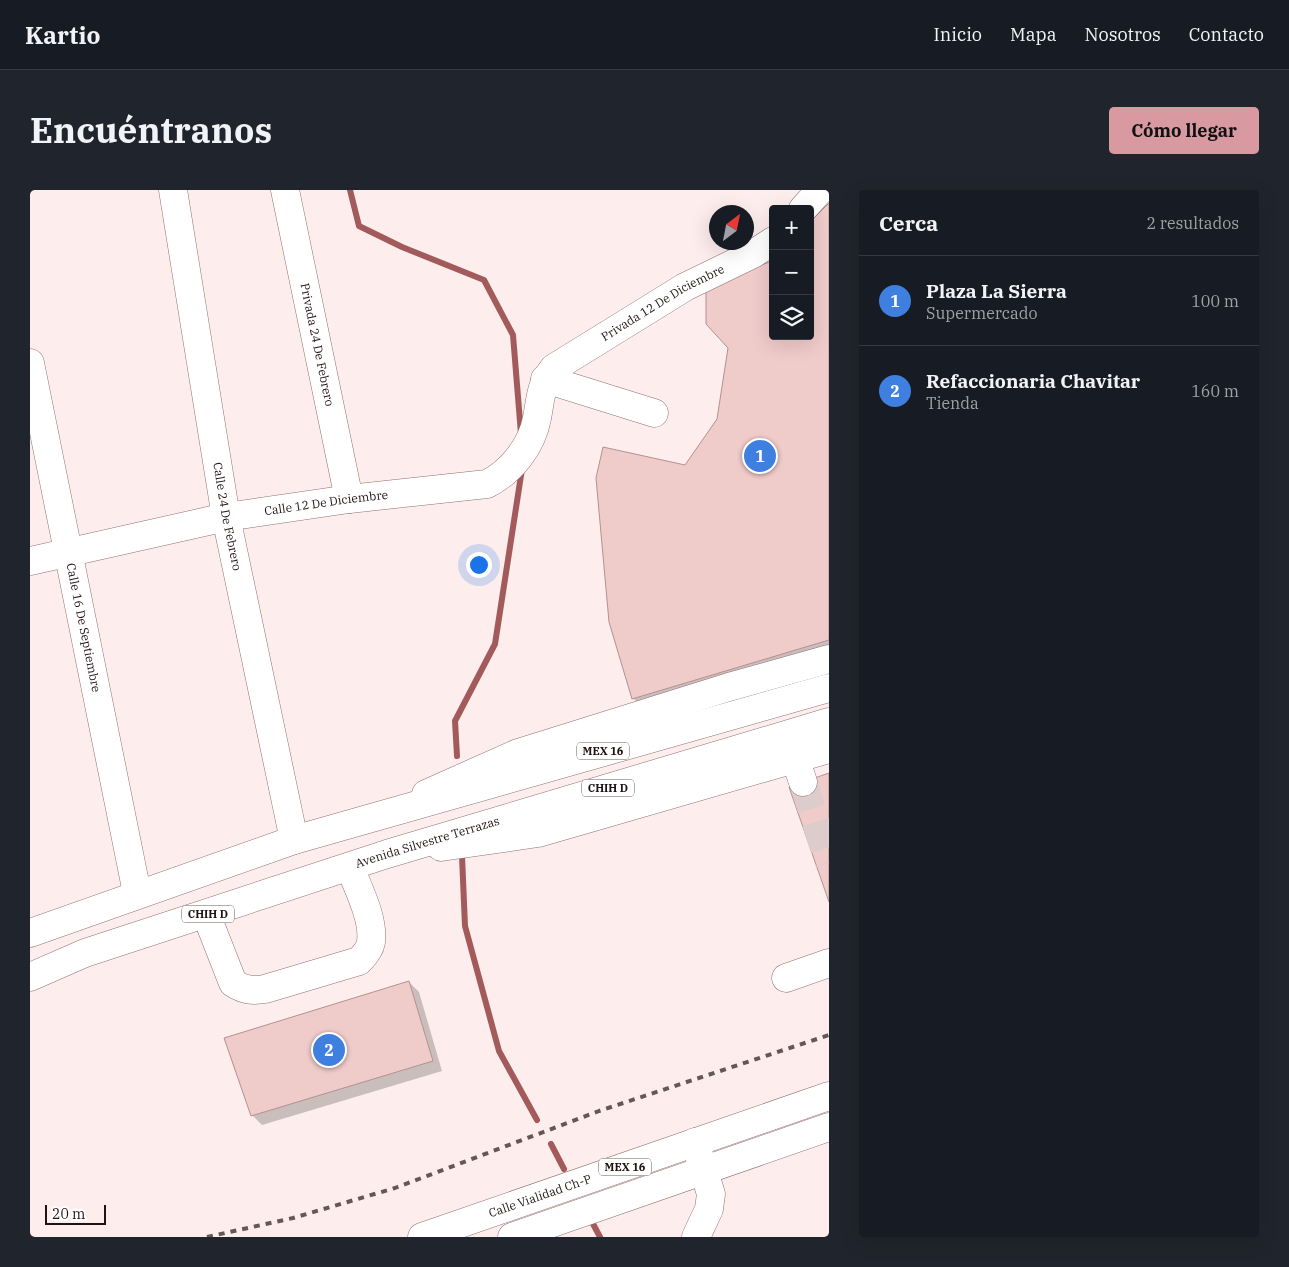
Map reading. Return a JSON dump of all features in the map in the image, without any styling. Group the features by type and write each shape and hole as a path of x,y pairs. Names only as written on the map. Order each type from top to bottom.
{"main road":[{"name":"Calle 24 De Febrero","path":"173,190 226,517 294,840"},
{"name":"Privada 24 De Febrero","path":"285,190 349,499"},
{"path":"807,205 820,190"},
{"name":"Privada 12 De Diciembre","path":"549,373 685,287 753,254 769,244"},
{"name":"Calle 16 De Septiembre","path":"30,363 137,893"},
{"name":"Calle 12 De Diciembre","path":"30,561 226,517 349,499 487,484 499,478 522,452 533,433 539,397 549,373"},
{"path":"549,373 654,413"},
{"path":"30,932 137,893 294,840 378,815 518,753 729,687 829,659"},
{"name":"MEX 16","path":"378,815 829,688"},
{"name":"Avenida Silvestre Terrazas","path":"30,977 85,953 387,854 829,722"},
{"name":"CHIH D","path":"387,854 538,833 799,770 829,749"},
{"path":"206,914 233,983 242,988 254,991 265,989 359,961 366,953 371,942 369,923 350,867"},
{"path":"786,978 829,963"},
{"name":"Calle Vialidad Ch-P","path":"422,1237 829,1096"},
{"name":"MEX 16","path":"512,1237 829,1127"},
{"path":"695,1142 711,1200 696,1237"}],"building":[{"path":"829,203 829,640 632,699 609,622 596,478 603,447 685,465 717,419 728,348 706,324 706,283 769,262 769,340 814,340 814,218"},
{"path":"829,773 829,902 789,787"},
{"path":"409,981 433,1061 251,1116 224,1038"}],"waterway":[{"path":"350,190 359,226 402,247 484,280 513,335 521,434"},
{"path":"457,756 455,721 495,644 522,469"},
{"path":"462,856 465,926 499,1051 537,1120"},
{"path":"551,1144 564,1169"},
{"path":"592,1222 600,1237"}],"tunnel":[{"path":"803,782 829,863"}],"railway":[{"path":"207,1237 293,1218 395,1188 599,1111 829,1035"}],"place":[{"name":"Plaza La Sierra","path":"760,456"},
{"name":"Refaccionaria Chavitar","path":"329,1050"}]}
